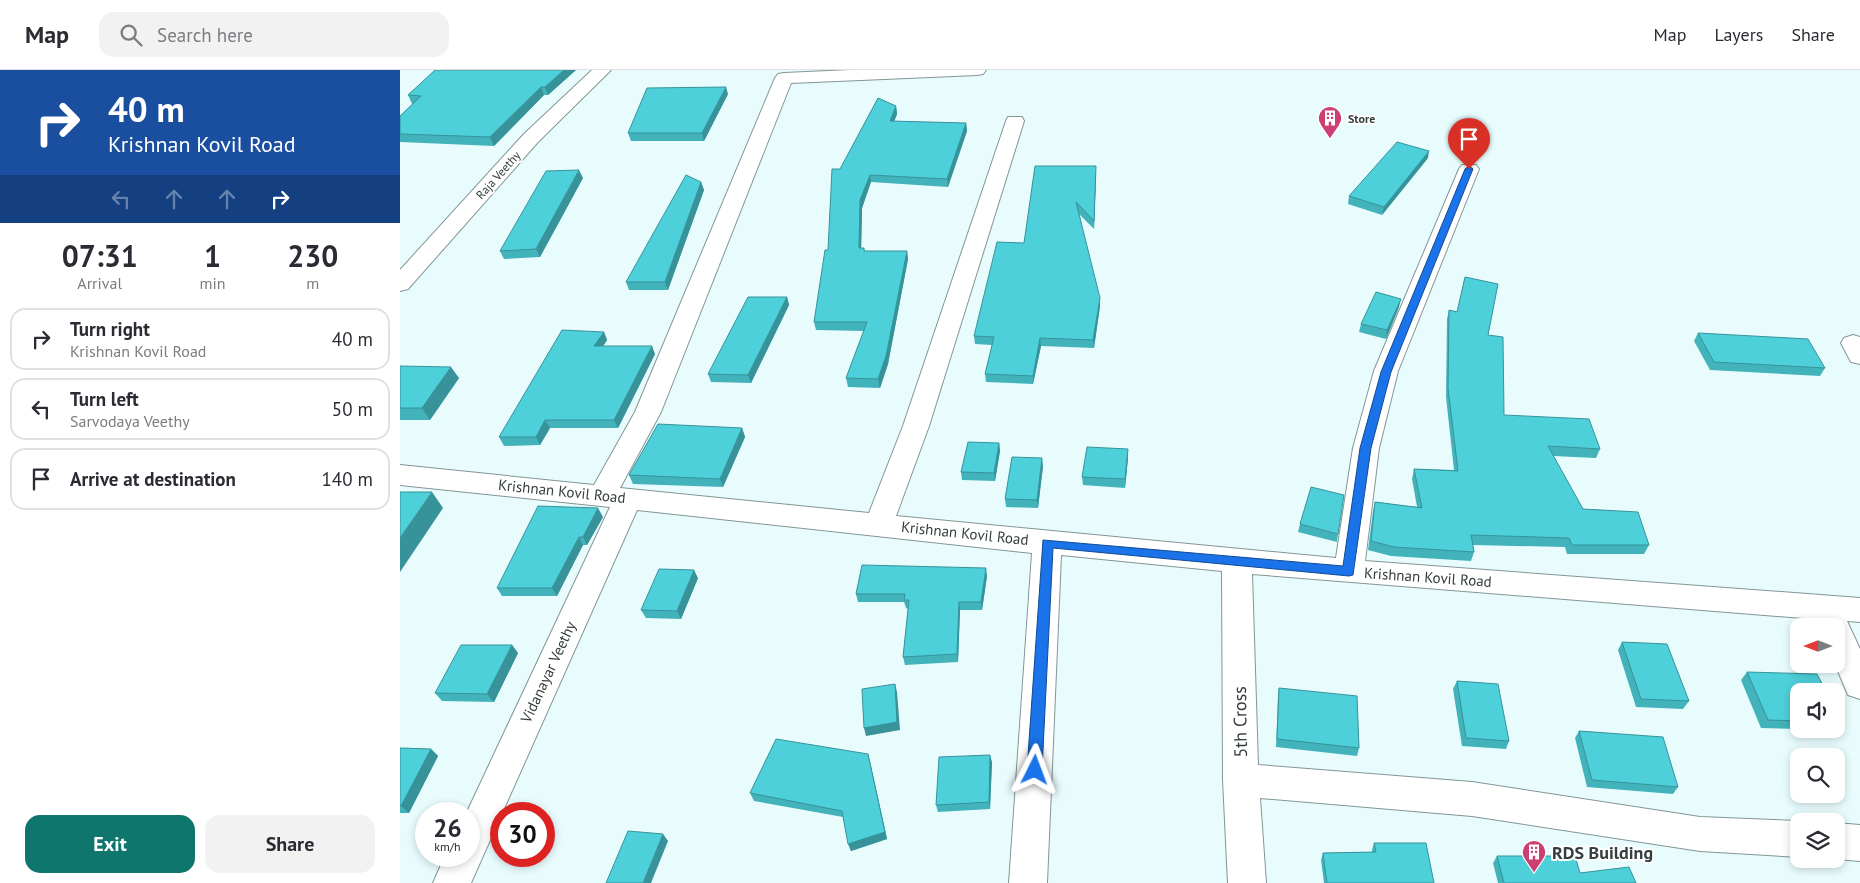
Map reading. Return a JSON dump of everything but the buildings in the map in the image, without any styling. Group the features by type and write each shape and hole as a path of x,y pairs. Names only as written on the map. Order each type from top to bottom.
{"street":[{"name":"Raja Veethy","path":"400,284 531,138 602,70"},
{"name":"Vidanayar Veethy","path":"480,820 615,497 784,78 978,70"},
{"path":"879,524 922,408 1015,121"},
{"path":"1349,571 1366,448 1386,372 1469,169"},
{"name":"Krishnan Kovil Road","path":"400,475 1236,561 1761,604 1819,618"},
{"path":"1028,883 1048,543"},
{"name":"5th Cross","path":"1236,561 1241,780 1248,883"},
{"name":"Krishnan Kovil Road","path":"1840,618 1860,610"},
{"path":"1845,651 1860,685"},
{"path":"1241,780 1472,799 1700,834 1790,839"},
{"path":"1845,842 1860,843"},
{"path":"452,883 459,867"}],"place":[{"name":"Store","path":"1330,139"},
{"name":"RDS Building","path":"1534,873"}],"route":[{"path":"1035,770 1048,543 1349,571 1366,448 1386,372 1469,169"}]}
